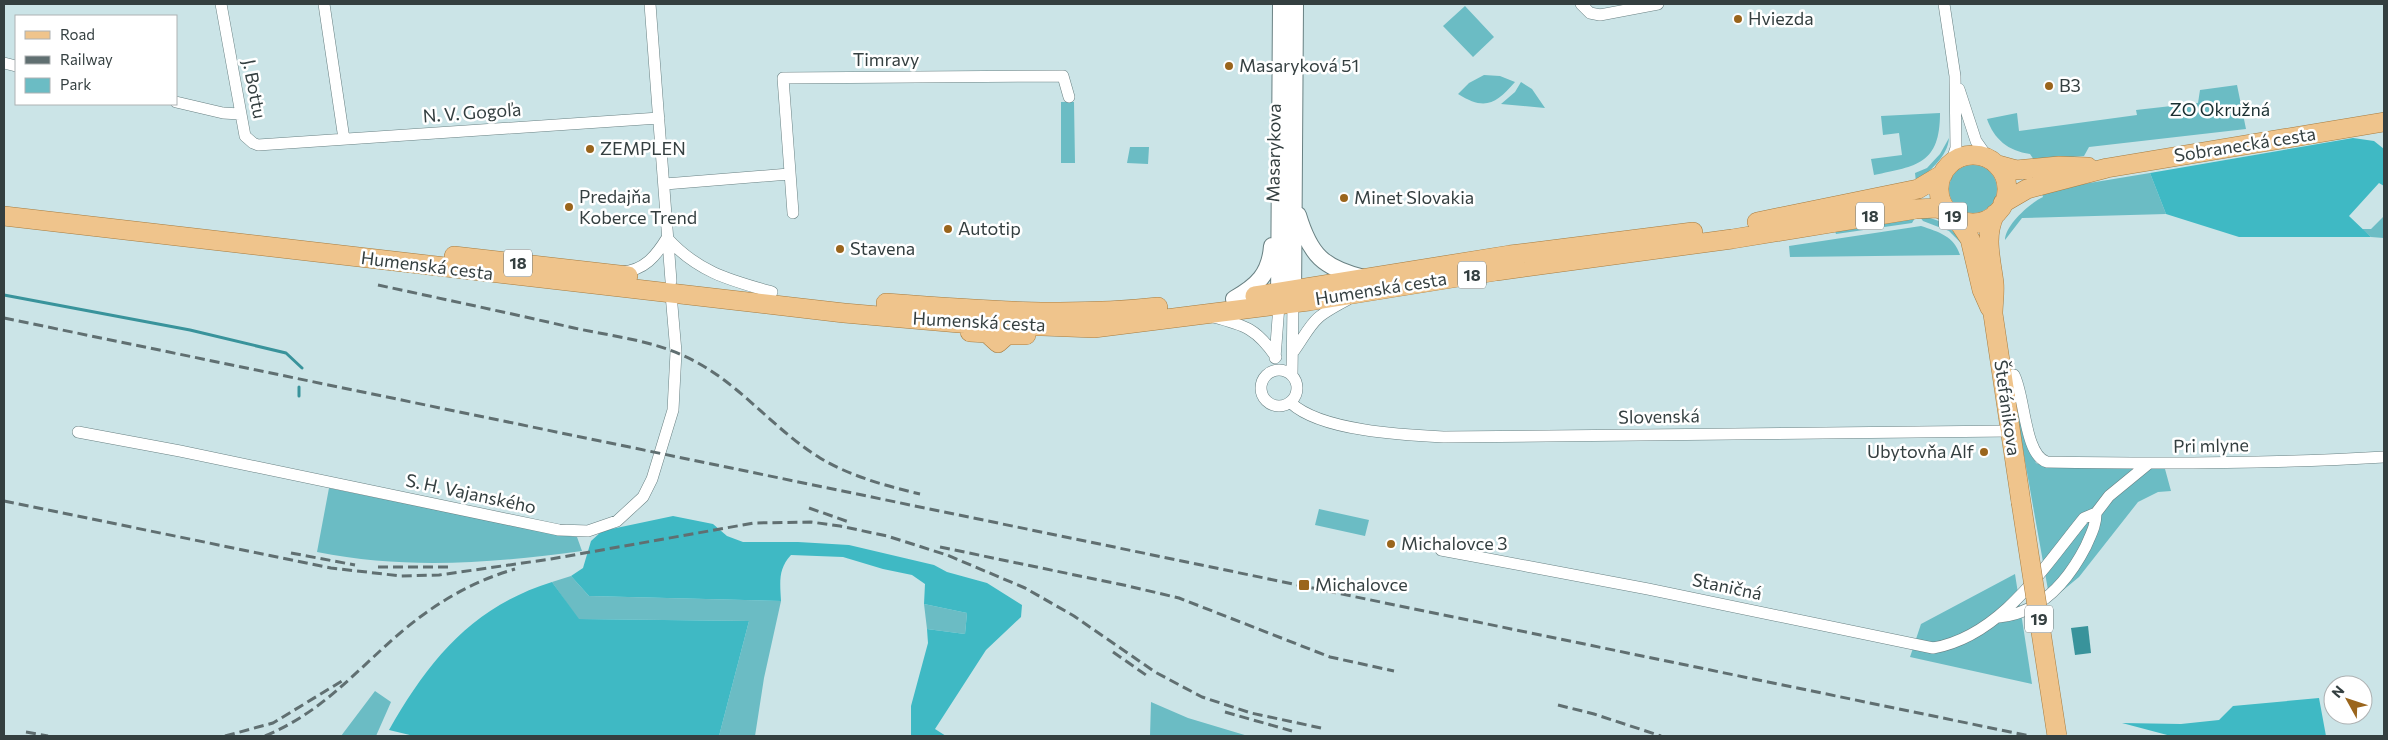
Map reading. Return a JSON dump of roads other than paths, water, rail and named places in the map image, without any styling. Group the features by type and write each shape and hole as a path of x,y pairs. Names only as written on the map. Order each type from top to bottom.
{"main road":[{"name":"Masarykova","path":"1281,4 1279,210 1286,298"},
{"name":"Masarykova","path":"1286,298 1293,198 1296,4"},
{"name":"Sobranecká cesta","path":"1999,209 2027,189 2107,168 2384,122"},
{"name":"19","path":"1969,155 1993,162 2006,184 1999,209 1989,230 1994,285 1993,314 1982,290 1970,238 1943,204 1940,192 1947,168 1969,155"},
{"name":"Sobranecká cesta","path":"1993,162 2016,170 2059,166 2107,168"},
{"name":"Humenská cesta","path":"4,216 671,287 844,313 959,323 968,332 987,333 998,344 1007,335 1031,335 1042,326 1094,328 1204,315 1286,298 1364,285 1510,254 1738,226 1918,189 1947,168"},
{"path":"1293,198 1307,241 1318,257 1364,285"},
{"name":"Humenská cesta","path":"4,205 601,273 671,287 772,292 847,300 1001,311 1136,310 1234,299 1286,298"},
{"name":"Humenská cesta","path":"1364,285 1496,271 1732,240 1916,209 1937,208 1953,216"},
{"name":"19","path":"1953,216 1974,222 1985,220 1999,209"},
{"path":"1234,299 1257,284 1268,268 1279,210"},
{"name":"Štefánikova","path":"1993,314 2057,736"}],"street":[{"name":"J. Bottu","path":"220,4 245,136 253,144 288,143"},
{"path":"324,4 344,139"},
{"name":"S. H. Vajanského","path":"78,432 180,451 560,530 588,531 617,521 643,498 652,479 673,410 676,352 667,238 665,184 650,4"},
{"path":"1582,4 1590,12 1600,15 1658,4"},
{"path":"1944,4 1955,76 1956,148 1947,168"},
{"name":"Timravy","path":"793,213 783,78 1063,76 1068,98"},
{"path":"1955,76 1976,141 1993,162"},
{"path":"178,102 223,113 240,114"},
{"name":"N. V. Gogoľa","path":"288,143 659,118"},
{"path":"665,184 789,174"},
{"path":"601,273 636,270 649,262 667,238 678,250 705,270 772,292"},
{"path":"1294,351 1309,326 1318,316 1364,285"},
{"path":"1286,298 1294,351 1292,375 1298,389 1291,403 1278,407 1269,403 1263,397 1262,382 1273,371 1286,298"},
{"path":"1204,315 1237,322 1251,329 1263,339 1276,357"},
{"path":"1273,371 1285,371 1292,375"},
{"name":"Pri mlyne","path":"2002,377 2014,375 2019,385 2031,442 2039,459 2046,462 2148,464 2322,461 2384,457"},
{"name":"Slovenská","path":"1291,403 1312,416 1388,433 1444,437 2010,430"},
{"name":"Staničná","path":"1441,550 1648,589 1934,648 1949,645 1999,617 2084,518 2096,513 2109,496 2148,464"},
{"name":"Staničná","path":"1999,617 2009,616 2033,607 2059,588 2080,558 2096,524 2096,513"}],"waterway":[{"path":"4,295 190,330 286,353 302,368"},
{"path":"299,387 299,396"}],"railway":[{"path":"378,285 630,339 658,346 684,356 721,378 802,446 820,458 868,480 920,494"},
{"path":"4,318 2030,736"},
{"path":"4,501 331,568 401,576 439,575 551,559 754,523 811,522 840,526 887,536 947,555 1025,588 1074,616 1155,672 1202,697 1251,713 1321,728"},
{"path":"809,508 849,522"},
{"path":"940,547 1179,598 1330,657 1394,671"},
{"path":"291,553 355,565"},
{"path":"378,567 453,567"},
{"path":"265,736 306,714 340,688 406,628 431,609 485,579 515,569"},
{"path":"1113,652 1146,675"},
{"path":"225,736 273,723 342,681"},
{"path":"1558,705 1594,714 1661,736"},
{"path":"1225,712 1292,731"},
{"path":"26,732 48,736"}],"place":[{"name":"Hviezda","path":"1738,19"},
{"name":"Masaryková 51","path":"1229,66"},
{"name":"B3","path":"2049,86"},
{"name":"ZEMPLEN","path":"590,149"},
{"name":"Minet Slovakia","path":"1344,198"},
{"name":"Predajňa Koberce Trend","path":"569,207"},
{"name":"Autotip","path":"948,229"},
{"name":"Stavena","path":"840,249"},
{"name":"Ubytovňa Alf","path":"1984,452"},
{"name":"Michalovce 3","path":"1391,544"},
{"name":"Michalovce","path":"1304,585"}],"park label":[{"name":"ZO Okružná","path":"2220,110"}]}
